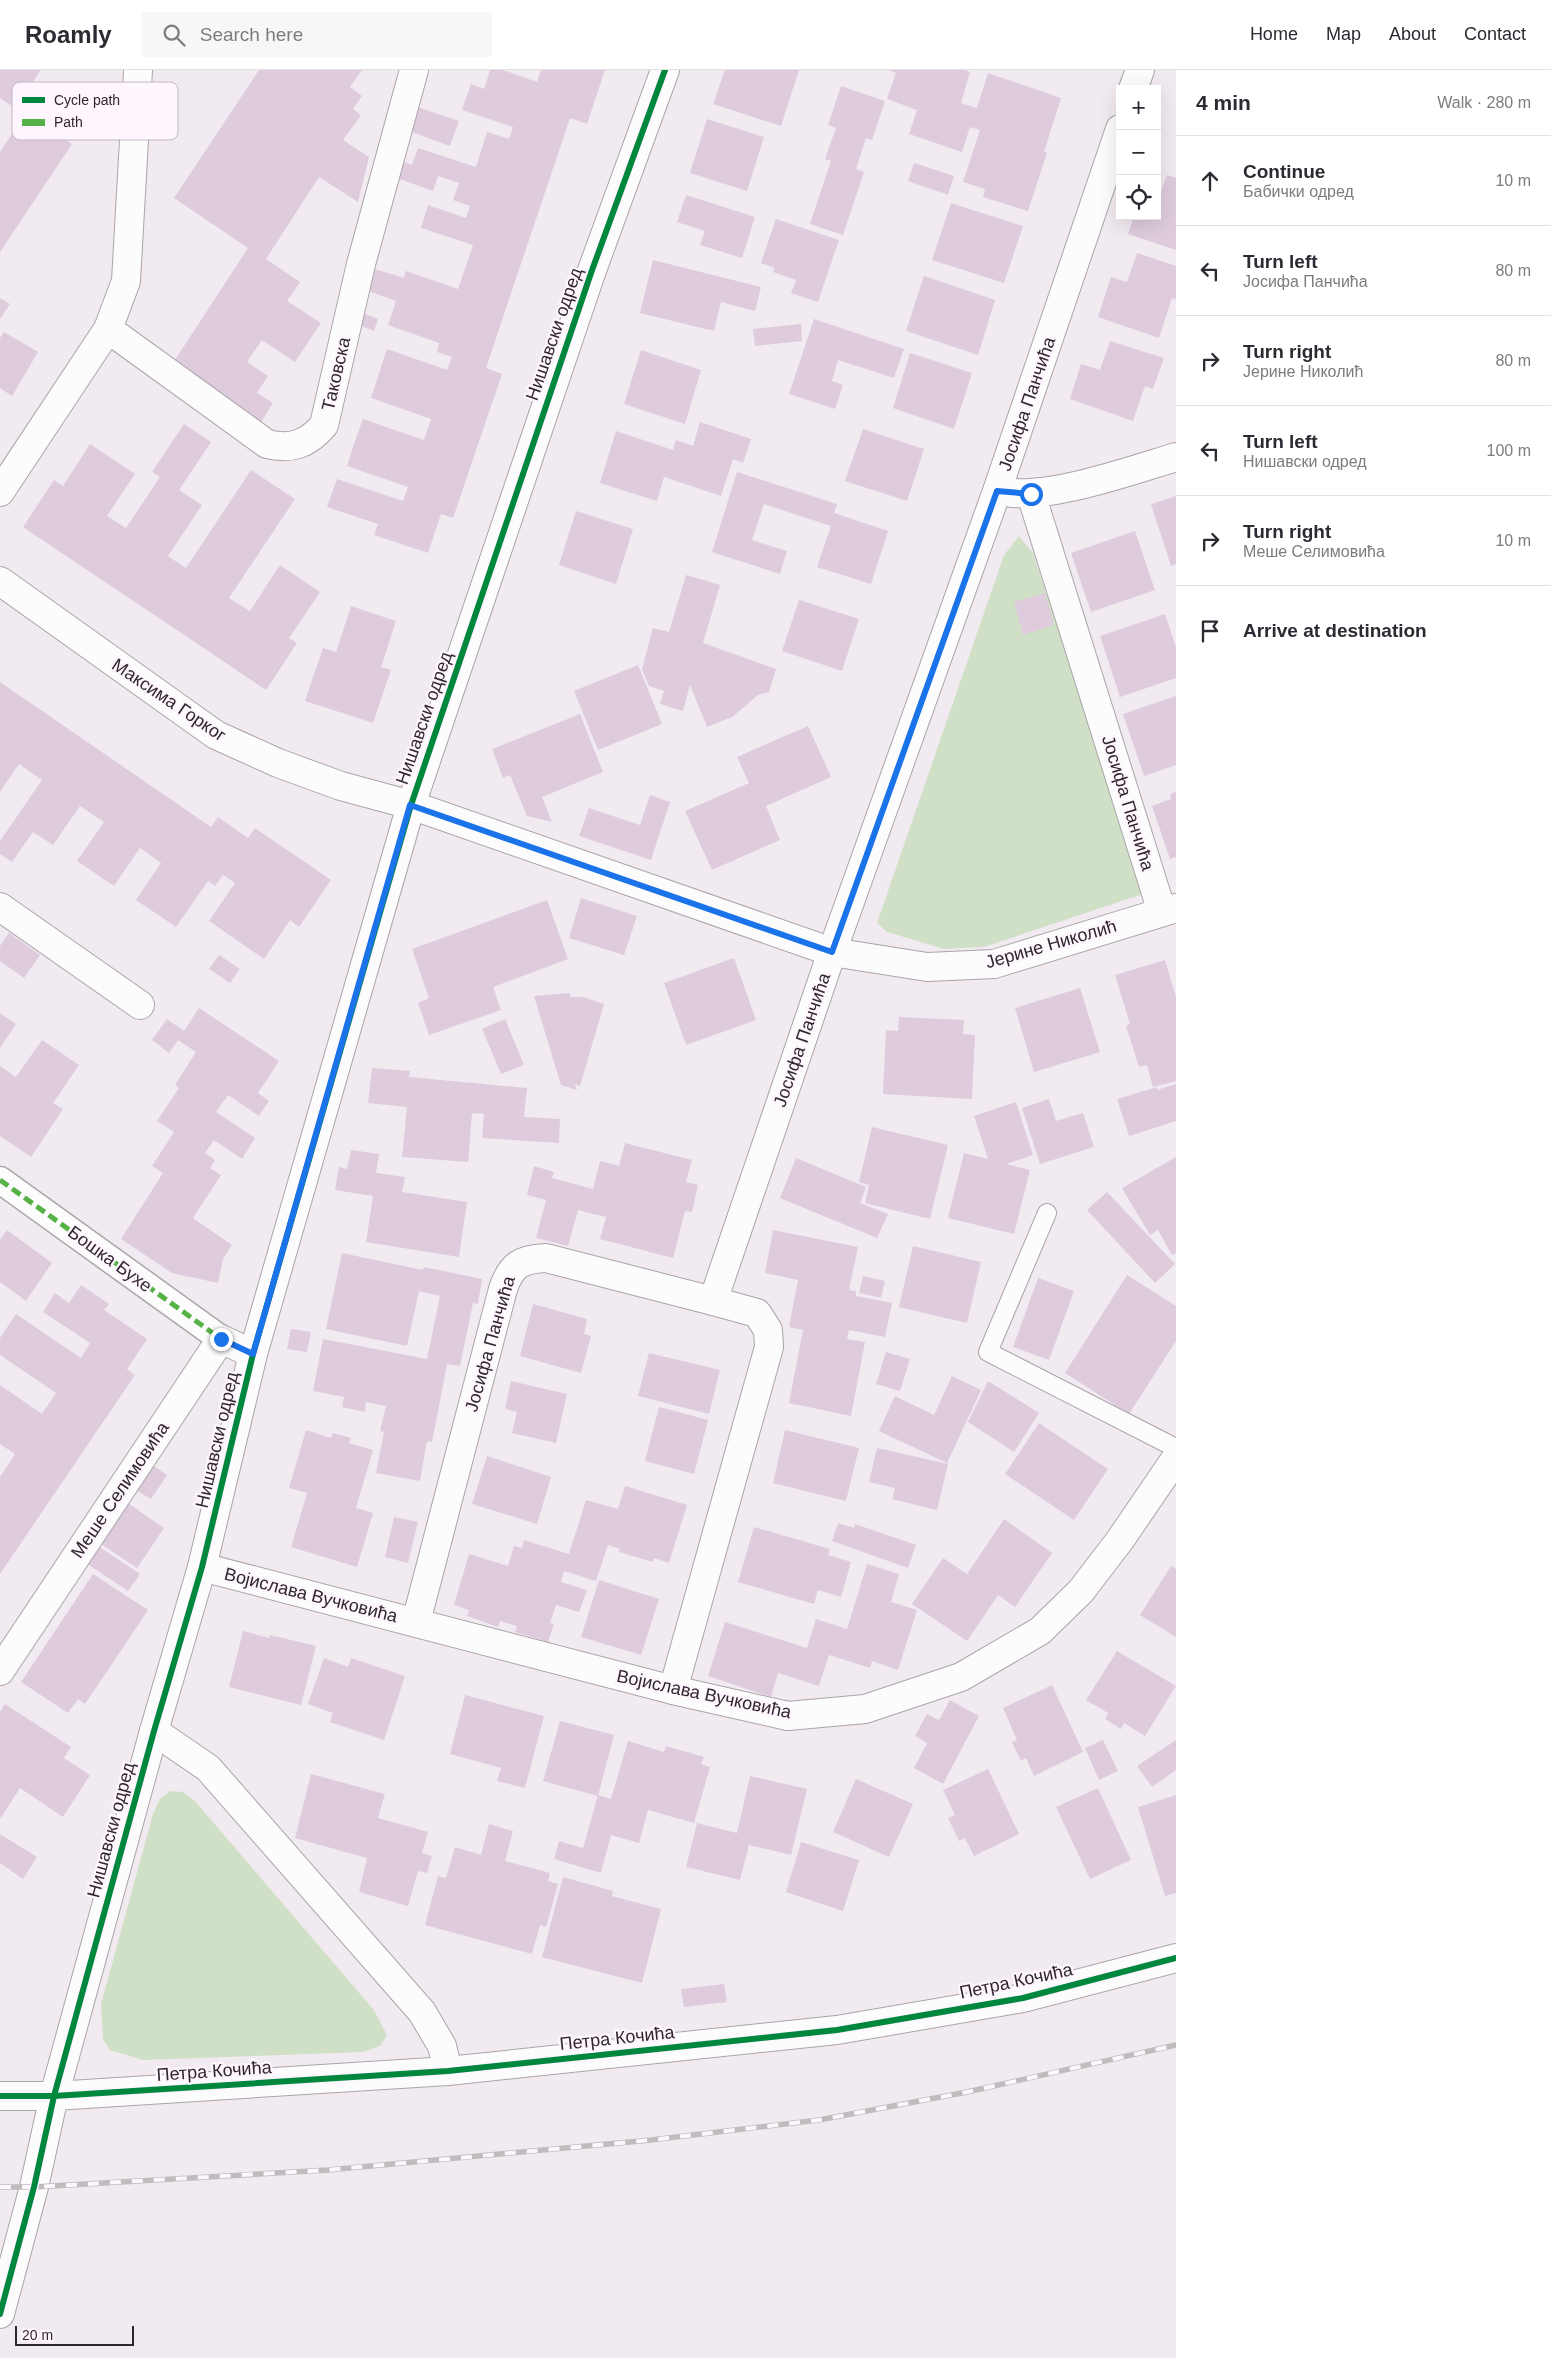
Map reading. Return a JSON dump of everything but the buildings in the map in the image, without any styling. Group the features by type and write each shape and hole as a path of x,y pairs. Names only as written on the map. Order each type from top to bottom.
{"street":[{"name":"Таковска","path":"108,329 267,444 288,447 309,440 317,434 324,425 361,264 414,70"},
{"name":"Нишавски одред","path":"0,2314 34,2187 54,2096 154,1731 202,1567 253,1354 410,805 588,283 665,70"},
{"path":"1134,85 1140,70"},
{"name":"Јосифа Панчића","path":"713,1301 832,952 997,491 1120,130"},
{"path":"0,492 108,329 126,281 134,140"},
{"path":"997,491 1031,494 1176,457"},
{"name":"Јосифа Панчића","path":"1031,494 1169,910"},
{"name":"Максима Горког","path":"0,581 216,735 278,763 341,786 410,805"},
{"name":"Јерине Николић","path":"410,805 832,952 926,967 994,964 1169,910"},
{"path":"0,907 140,1005"},
{"name":"Бошка Бухе","path":"0,1180 221,1339"},
{"name":"Јосифа Панчића","path":"416,1622 503,1289 511,1269 528,1260 546,1258 713,1301 757,1313 768,1330 769,1347 673,1690"},
{"path":"221,1339 253,1354"},
{"name":"Меше Селимовића","path":"0,1671 221,1339"},
{"name":"Војислава Вучковића","path":"202,1567 673,1690 788,1716 865,1710 961,1677 1040,1631 1081,1591 1120,1540 1176,1458"},
{"path":"154,1731 208,1768 422,2012 442,2046 448,2071"},
{"name":"Петра Кочића","path":"0,2096 54,2096 448,2071 837,2030 1022,1998 1176,1958"}],"lane":[{"path":"1047,1213 988,1352 1176,1448"}],"green space":[{"path":"1019,536 1033,553 1146,893 984,947 944,949 887,932 877,923 1004,555"},
{"path":"170,1791 183,1792 195,1801 374,2010 387,2035 380,2046 363,2052 143,2060 110,2050 103,2039 101,2004 153,1814 160,1799"}],"railway":[{"path":"0,2187 34,2187 328,2170 651,2140 819,2120 967,2092 1176,2045"}],"marked path":[{"path":"0,1180 221,1339"}],"cycle path":[{"path":"0,2314 34,2187 54,2096 154,1731 202,1567 253,1354 411,805 591,273 665,70"},
{"path":"0,2096 54,2096 448,2071 837,2030 1023,1998 1176,1958"}],"route":[{"path":"221,1339 253,1354 410,805 832,952 997,491 1031,494"}]}
